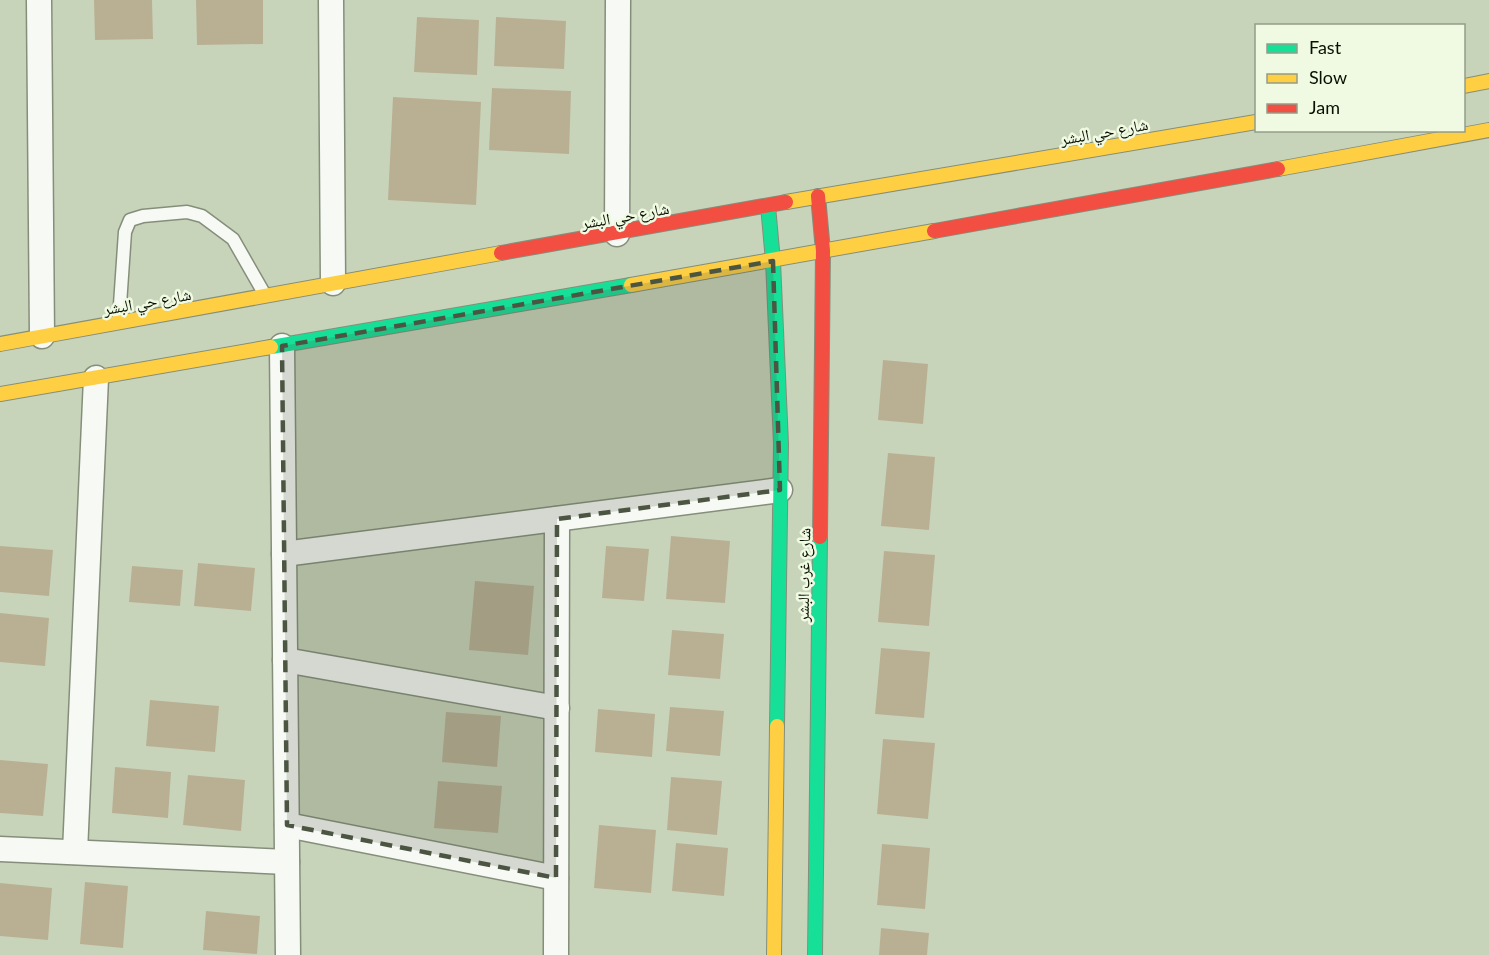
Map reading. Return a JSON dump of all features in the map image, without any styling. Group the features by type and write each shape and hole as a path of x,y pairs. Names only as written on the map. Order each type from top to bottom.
{"street":[{"path":"39,0 42,336"},
{"path":"332,0 333,284"},
{"path":"617,234 618,0"},
{"path":"1465,86 1489,81"},
{"name":"شارع حي البشر","path":"0,344 818,196 1255,122"},
{"path":"0,394 773,261 1489,130"},
{"name":"شارع غرب البشر","path":"815,955 823,251 818,196"},
{"path":"768,206 773,261 781,444 774,955"},
{"path":"282,346 288,955"},
{"path":"75,852 96,378"},
{"path":"284,554 780,490"},
{"path":"556,955 557,519"},
{"path":"285,660 557,708"},
{"path":"287,825 556,878"},
{"path":"0,849 287,862"}],"lane":[{"path":"119,322 125,232 130,220 143,216 187,212 202,216 233,239 266,296"}],"highlighted area":[{"path":"773,261 780,490 557,519 556,878 287,825 282,346"}],"building":[{"path":"94,0 152,0 153,39 95,40"},
{"path":"196,0 263,0 263,44 197,45"},
{"path":"417,17 479,20 477,75 414,72"},
{"path":"496,17 566,21 564,69 494,66"},
{"path":"492,88 571,91 569,154 489,150"},
{"path":"393,97 481,102 476,205 388,200"},
{"path":"883,360 928,364 923,424 878,420"},
{"path":"888,453 935,457 929,530 881,526"},
{"path":"671,536 730,541 725,603 666,599"},
{"path":"0,546 53,550 49,596 0,592"},
{"path":"606,546 649,549 644,601 602,598"},
{"path":"884,551 935,555 929,626 878,622"},
{"path":"198,563 255,568 251,611 194,606"},
{"path":"132,566 183,570 180,606 129,602"},
{"path":"475,581 534,586 528,655 469,650"},
{"path":"0,613 49,618 45,666 0,662"},
{"path":"672,630 724,634 720,679 668,675"},
{"path":"881,648 930,652 924,718 875,714"},
{"path":"150,700 219,706 215,752 146,746"},
{"path":"670,707 724,711 720,756 666,751"},
{"path":"598,709 655,714 652,757 595,752"},
{"path":"446,712 501,716 497,767 442,762"},
{"path":"883,739 935,743 928,819 877,814"},
{"path":"0,760 48,764 43,816 0,813"},
{"path":"115,767 171,772 168,818 112,813"},
{"path":"188,775 245,780 241,831 183,825"},
{"path":"671,777 722,781 717,835 667,830"},
{"path":"438,781 502,786 498,833 434,828"},
{"path":"599,825 656,830 651,893 594,888"},
{"path":"676,843 728,848 724,896 672,891"},
{"path":"882,844 930,848 925,909 877,905"},
{"path":"85,882 128,886 123,948 80,944"},
{"path":"0,883 52,888 48,940 0,936"},
{"path":"206,911 260,916 257,954 203,950"},
{"path":"881,928 929,933 927,955 879,955"}],"traffic: fast":[{"path":"768,206 773,261 781,444 777,726"},
{"path":"271,347 631,285"},
{"path":"815,955 820,537"}],"traffic: slow":[{"path":"1465,86 1489,81"},
{"path":"786,202 1255,122"},
{"path":"1278,169 1489,130"},
{"path":"631,285 934,231"},
{"path":"0,344 501,253"},
{"path":"0,394 271,347"},
{"path":"774,955 777,726"}],"traffic: jam":[{"path":"934,231 1278,169"},
{"path":"818,196 823,251 820,537"},
{"path":"501,253 786,202"}]}
